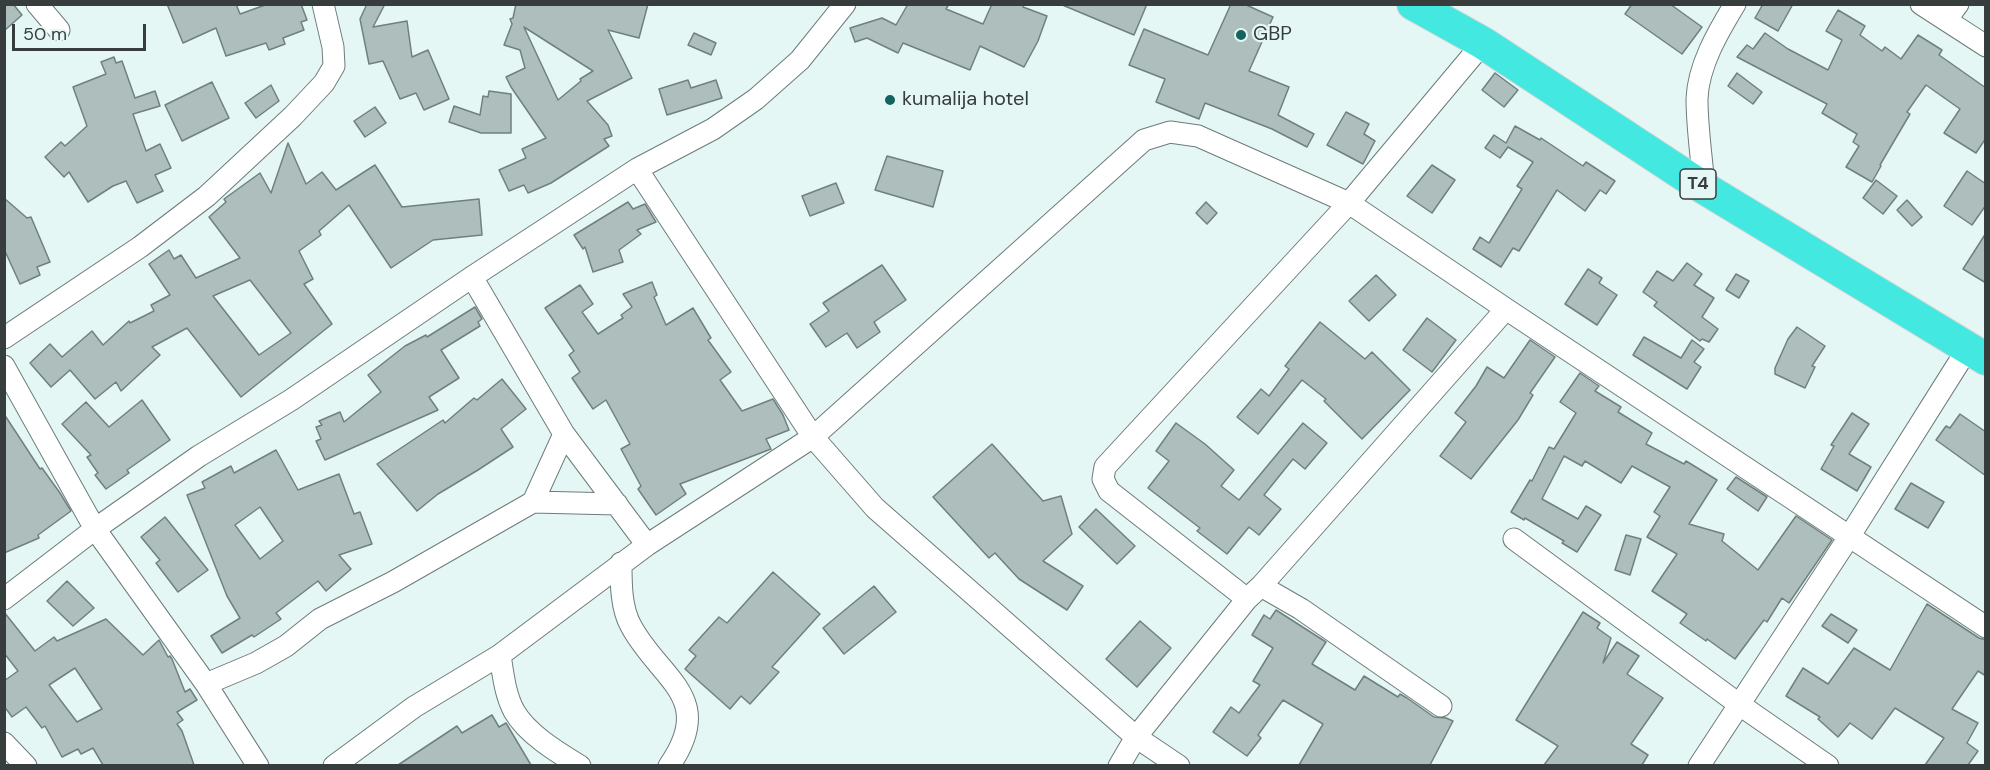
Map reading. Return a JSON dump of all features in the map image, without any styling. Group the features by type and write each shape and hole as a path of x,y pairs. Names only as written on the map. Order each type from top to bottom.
{"highway":[{"name":"T4","path":"1413,4 1554,88 1704,188 1977,354"}],"street":[{"path":"37,4 59,30"},
{"path":"4,338 140,247 207,196 293,116 324,83 334,66 333,47 323,4"},
{"path":"4,599 95,529 199,456 291,399 471,277 637,169 713,129 756,99 800,60 845,4"},
{"path":"1704,188 1697,98 1704,64 1720,28 1735,4"},
{"path":"1921,4 1952,12 1986,46"},
{"path":"1441,706 1301,609 1254,592 1110,491 1103,479 1105,467 1349,203 1483,44"},
{"path":"334,765 414,707 500,655 647,545 813,437 1144,140 1170,132 1198,136 1349,203 1986,627"},
{"path":"637,169 813,437 875,508 1136,737 1179,765"},
{"path":"471,277 564,434 647,545"},
{"path":"1119,765 1136,737 1254,592 1506,309"},
{"path":"1699,765 1850,537 1977,354"},
{"path":"4,366 95,529 206,684 258,765"},
{"path":"534,502 564,434"},
{"path":"206,684 276,652 320,619 393,582 534,502 616,504"},
{"path":"1514,539 1740,705 1828,765"},
{"path":"621,563 621,587 630,625 674,681 687,708 687,728 683,742 669,765"},
{"path":"500,655 508,696 514,711 525,726 580,765"},
{"path":"4,743 26,765"}],"building":[{"path":"4,4 13,4 22,15 4,31"},
{"path":"167,4 236,4 240,14 268,4 301,4 307,20 301,22 304,30 283,38 285,44 269,50 266,43 226,56 216,28 183,43"},
{"path":"367,4 385,4 373,27 407,21 412,57 428,50 449,99 424,110 416,93 400,99 383,61 369,64 360,19"},
{"path":"516,4 648,4 639,38 608,30 632,78 587,101 608,125 612,136 604,139 609,146 551,183 528,193 524,185 509,191 499,170 526,158 522,149 546,138 506,77 525,68 520,50 504,45 512,24 510,19 513,18","holes":["524,27 593,71 580,79 581,81 558,100"]},
{"path":"908,4 949,4 946,9 983,24 992,4 1025,4 1023,7 1047,16 1038,41 1024,67 980,46 970,70 903,43 898,53 867,38 855,42 850,28 882,18 896,25"},
{"path":"1060,4 1147,4 1134,35"},
{"path":"1231,4 1244,4 1273,17 1249,71 1289,87 1278,115 1314,134 1307,147 1272,129 1205,103 1199,119 1156,102 1165,79 1129,65 1144,29 1208,55"},
{"path":"1632,4 1670,4 1702,27 1682,54 1625,14"},
{"path":"1763,4 1793,4 1778,31 1755,18"},
{"path":"1838,10 1865,26 1860,35 1882,51 1885,47 1901,59 1918,35 1942,50 1939,55 1986,88 1986,138 1976,153 1944,133 1960,109 1926,85 1907,112 1910,114 1872,182 1846,167 1859,146 1853,142 1857,134 1822,113 1827,104 1737,57 1747,45 1753,49 1765,33 1788,49 1828,70 1842,40 1826,31"},
{"path":"694,33 716,43 711,55 688,45"},
{"path":"114,57 116,63 122,61 135,98 155,91 160,106 133,114 146,151 160,144 171,168 155,175 163,191 137,203 126,181 113,186 88,202 69,172 64,177 45,157 61,142 65,146 87,126 73,87 106,74 101,62"},
{"path":"1495,73 1518,90 1504,107 1482,90"},
{"path":"1737,73 1762,92 1753,104 1728,86"},
{"path":"688,80 691,88 716,80 722,98 667,115 659,89"},
{"path":"212,82 229,118 182,141 165,105"},
{"path":"271,85 279,101 256,118 245,103"},
{"path":"489,91 511,94 511,133 481,133 449,122 454,106 480,115 483,96 488,97"},
{"path":"375,107 386,123 365,137 354,121"},
{"path":"1346,112 1369,124 1364,134 1375,141 1363,164 1327,145"},
{"path":"1515,126 1540,140 1541,138 1583,166 1586,162 1615,181 1606,194 1600,190 1585,211 1557,190 1519,251 1513,248 1501,267 1473,249 1480,237 1489,243 1522,189 1517,186 1533,162 1508,147 1500,158 1485,148 1494,135 1506,143"},
{"path":"288,143 306,184 322,172 336,190 375,165 402,207 479,199 482,235 433,240 391,268 349,205 319,231 321,235 299,251 313,279 304,284 332,324 241,397 187,328 152,347 160,355 121,391 116,382 95,399 70,370 51,387 30,363 50,344 62,357 92,331 103,345 129,321 130,323 154,311 151,305 170,295 149,264 169,250 174,259 181,255 196,278 240,258 209,217 226,202 224,199 260,173 271,193","holes":["250,280 291,333 259,355 213,296"]},
{"path":"887,156 943,171 933,207 875,190"},
{"path":"1432,165 1455,180 1432,213 1407,196"},
{"path":"1967,171 1986,184 1986,205 1972,225 1944,206"},
{"path":"1876,180 1897,196 1883,214 1863,198"},
{"path":"836,183 844,203 810,216 802,196"},
{"path":"4,198 27,218 31,217 50,262 37,267 40,275 20,284 4,249"},
{"path":"1907,200 1922,217 1912,226 1897,210"},
{"path":"628,202 633,209 645,204 656,222 637,230 641,234 619,250 623,262 593,272 585,247 583,249 574,235"},
{"path":"1206,202 1217,213 1207,224 1196,213"},
{"path":"1986,233 1986,283 1963,269"},
{"path":"1687,263 1702,274 1694,285 1714,298 1702,317 1718,329 1709,342 1702,339 1700,341 1654,306 1657,302 1643,292 1657,271 1673,281"},
{"path":"882,265 906,300 874,322 880,332 857,348 847,333 826,347 810,324 829,311 823,303"},
{"path":"1588,269 1602,278 1599,283 1617,295 1597,325 1565,304"},
{"path":"1736,274 1749,281 1739,298 1726,290"},
{"path":"1376,275 1396,295 1369,321 1349,301"},
{"path":"652,282 657,295 654,297 666,325 693,308 711,338 708,340 731,372 720,380 742,411 773,399 789,430 766,439 771,449 680,484 686,494 656,515 638,489 641,486 621,449 630,444 606,400 593,409 572,378 580,372 569,355 574,351 545,308 580,285 593,304 582,312 598,334 623,318 621,315 632,307 623,294"},
{"path":"475,307 482,319 478,322 480,326 441,350 459,378 429,397 438,410 325,460 316,441 321,439 316,427 322,425 319,421 340,412 344,422 381,392 368,375 405,346 426,335 427,337"},
{"path":"1427,318 1456,340 1432,372 1403,350"},
{"path":"1320,322 1365,359 1372,352 1410,390 1362,439 1324,401 1326,399 1302,380 1258,434 1237,417 1261,389 1269,396 1289,369 1285,366"},
{"path":"1797,327 1825,346 1812,366 1815,367 1805,388 1775,374 1775,368 1788,339"},
{"path":"1644,337 1681,358 1692,340 1704,349 1694,362 1701,367 1687,389 1633,355"},
{"path":"1530,340 1555,357 1530,393 1533,395 1518,420 1471,479 1440,456 1466,422 1455,413 1476,386 1487,367 1504,378"},
{"path":"1580,373 1599,386 1595,391 1621,407 1618,412 1652,433 1646,444 1684,464 1686,461 1717,480 1689,524 1724,534 1722,541 1758,570 1796,516 1832,540 1789,603 1782,598 1767,622 1764,620 1735,659 1680,623 1687,614 1652,591 1677,554 1647,537 1660,516 1654,512 1670,487 1632,466 1621,483 1585,461 1582,466 1564,456 1542,499 1578,519 1586,506 1601,515 1577,552 1562,543 1564,541 1511,512 1530,480 1532,481 1549,447 1554,449 1576,413 1560,402"},
{"path":"502,379 526,409 501,429 513,447 438,494 417,511 377,464 443,420 445,423 474,398 477,400"},
{"path":"142,400 170,440 127,470 129,473 106,489 95,475 98,473 87,457 91,455 62,424 86,402 109,427"},
{"path":"1852,413 1869,424 1849,454 1871,467 1857,491 1821,469 1834,446 1831,445"},
{"path":"4,414 71,511 38,535 39,538 4,553"},
{"path":"1960,414 1986,432 1986,476 1936,440 1946,426 1950,428"},
{"path":"1176,423 1205,444 1234,470 1221,486 1239,500 1303,423 1327,443 1305,469 1293,459 1264,495 1281,509 1259,535 1249,527 1227,554 1197,531 1200,528 1148,488 1169,461 1156,451"},
{"path":"992,444 1043,501 1061,496 1072,534 1043,561 1083,586 1067,610 1019,579 995,553 989,558 933,497"},
{"path":"276,450 298,490 339,474 354,514 360,512 372,544 339,555 351,569 326,591 318,581 276,613 281,619 254,637 252,635 222,653 211,636 240,618 227,596 187,495 205,488 202,482 231,466 234,473","holes":["260,507 283,541 260,559 235,525"]},
{"path":"1736,477 1767,497 1758,511 1727,489"},
{"path":"1911,483 1944,502 1928,528 1895,509"},
{"path":"1096,509 1135,546 1117,564 1079,527"},
{"path":"165,517 208,570 178,592 156,563 160,560 141,537"},
{"path":"1626,535 1641,539 1630,575 1615,570"},
{"path":"773,572 820,614 772,667 779,672 750,704 741,696 730,709 685,669 696,656 689,650 719,617 727,623"},
{"path":"67,581 94,608 73,626 47,601"},
{"path":"874,586 896,612 844,654 823,628"},
{"path":"1927,604 1979,638 1986,640 1986,676 1978,671 1952,709 1978,723 1967,743 1978,751 1968,765 1925,765 1944,738 1895,708 1872,739 1850,723 1838,737 1818,719 1820,717 1786,696 1803,668 1828,684 1854,648 1890,670"},
{"path":"1276,610 1326,642 1312,664 1355,690 1364,676 1398,697 1400,694 1407,698 1434,717 1453,721 1430,765 1299,765 1323,724 1283,700 1258,735 1261,738 1247,756 1213,732 1231,707 1239,713 1260,685 1253,681 1273,648 1252,635 1264,615 1270,619"},
{"path":"4,612 35,651 54,637 57,641 106,619 143,655 159,640 168,657 172,659 185,692 190,689 197,700 177,712 183,720 177,724 182,731 194,765 103,765 93,748 81,754 78,749 62,757 45,726 42,728 26,707 12,717 4,706 4,681 18,671 4,653","holes":["75,668 102,709 77,722 49,685"]},
{"path":"1583,612 1600,623 1597,628 1611,638 1603,663 1617,642 1639,656 1627,674 1663,698 1631,744 1648,755 1642,765 1544,765 1558,746 1516,720"},
{"path":"1831,614 1857,630 1848,643 1822,626"},
{"path":"1140,621 1171,648 1137,687 1106,659"},
{"path":"492,715 499,727 506,723 531,765 398,765 457,726 462,733"}],"place":[{"name":"GBP","path":"1241,35"},
{"name":"kumalija hotel","path":"890,100"}]}
